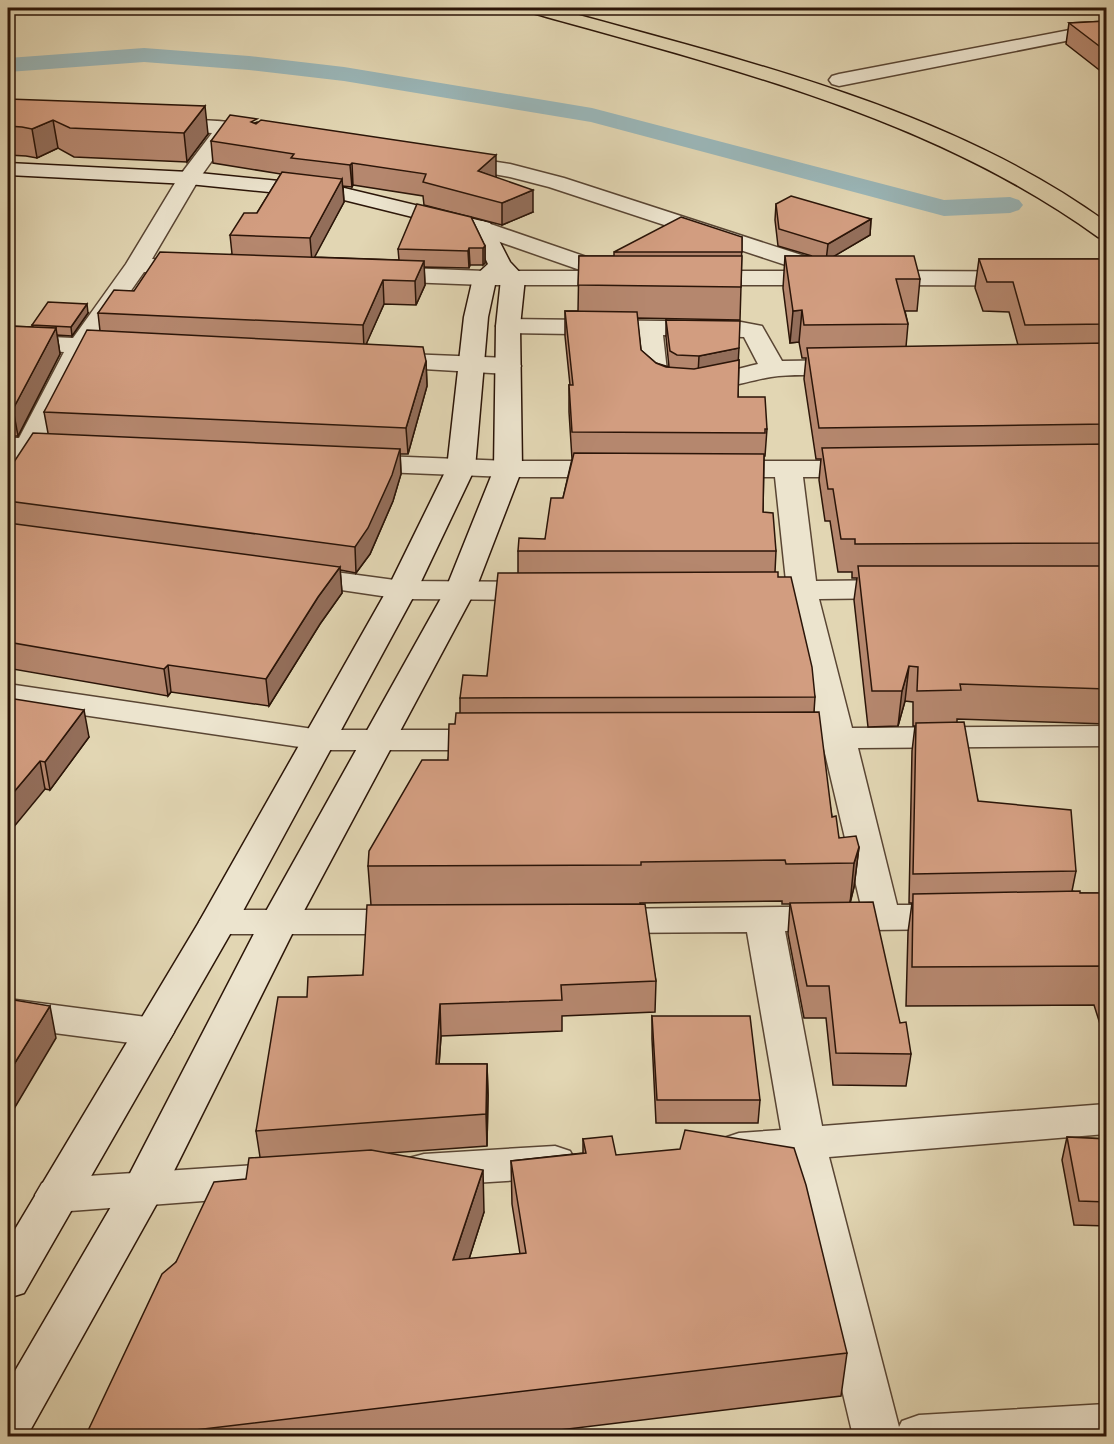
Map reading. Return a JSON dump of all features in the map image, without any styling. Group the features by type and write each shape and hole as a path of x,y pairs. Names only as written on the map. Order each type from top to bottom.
{"highway":[{"path":"536,8 850,101 915,127 1008,172 1055,196 1107,232"},
{"path":"584,8 880,94"},
{"path":"921,110 942,119"}],"street":[{"path":"838,80 1104,20"},
{"path":"145,124 226,128 287,136"},
{"path":"8,480 18,447 80,346 137,265 189,178 226,128"},
{"path":"426,157 516,171 595,194 718,237 851,278"},
{"path":"8,169 189,178 340,193 482,228 635,278 499,273 353,273"},
{"path":"8,1426 143,1189 279,922 460,591 508,469 508,326 499,273 482,228"},
{"path":"137,265 221,268"},
{"path":"8,1280 218,922 402,590 460,468 476,317 499,273"},
{"path":"679,278 1107,279"},
{"path":"508,326 741,329 753,331 773,369"},
{"path":"650,328 655,374 666,383 692,385 773,369 868,368"},
{"path":"8,342 151,350"},
{"path":"352,359 508,366"},
{"path":"18,447 98,450"},
{"path":"332,462 460,468 637,469"},
{"path":"695,469 883,469"},
{"path":"788,470 802,589 882,918"},
{"path":"274,573 402,590 566,591"},
{"path":"719,590 931,589"},
{"path":"8,694 320,740 521,740"},
{"path":"744,740 1107,736"},
{"path":"575,921 988,916"},
{"path":"764,920 805,1145 877,1437"},
{"path":"218,922 445,922"},
{"path":"8,1013 154,1032"},
{"path":"698,1152 1107,1119"},
{"path":"391,1172 592,1159"},
{"path":"57,1195 297,1179"},
{"path":"919,1437 1107,1425"}],"building":[{"path":"1107,21 1107,52 1069,23"},
{"path":"8,99 205,106 184,133 70,128 53,120 32,129 8,126"},
{"path":"230,115 257,119 251,122 256,124 261,120 496,155 478,171 533,190 502,203 423,182 426,174 352,163 350,165 291,158 294,154 211,141"},
{"path":"282,172 342,179 310,238 230,235 244,213 257,213"},
{"path":"791,196 871,219 828,244 779,229 776,204"},
{"path":"417,204 471,217 485,246 469,248 468,251 398,249"},
{"path":"681,217 742,237 742,252 614,252"},
{"path":"160,252 424,261 415,281 383,280 363,325 98,313 114,290 134,291"},
{"path":"579,256 742,256 741,287 578,285"},
{"path":"785,256 914,256 920,279 896,279 908,324 804,325 802,310 793,311"},
{"path":"979,259 1107,259 1107,324 1025,325 1013,282 987,282"},
{"path":"48,302 87,304 71,327 32,325"},
{"path":"565,311 637,312 641,350 656,363 666,367 694,369 739,360 738,397 765,397 767,429 765,433 572,432 569,385 573,385"},
{"path":"666,320 740,321 739,348 699,356 677,355 670,351"},
{"path":"8,326 56,328 13,409 8,409"},
{"path":"87,330 423,347 426,361 406,428 44,412"},
{"path":"1107,343 1107,424 819,428 807,348"},
{"path":"33,433 400,449 392,475 368,528 355,547 8,501 8,471"},
{"path":"1107,444 1107,543 855,544 855,539 841,539 833,489 828,489 822,448"},
{"path":"574,453 764,454 763,512 773,513 776,551 518,551 519,538 545,539 551,498 563,498"},
{"path":"8,523 340,567 318,597 266,679 168,665 164,669 8,642"},
{"path":"858,566 1107,566 1107,689 960,684 961,690 917,691 918,667 909,666 902,691 872,691"},
{"path":"778,572 778,577 791,577 812,667 815,697 460,698 463,675 487,676 498,573"},
{"path":"8,698 84,710 45,762 40,761 8,799"},
{"path":"819,712 832,817 836,816 839,838 856,836 859,847 854,863 786,864 785,860 641,862 641,865 368,866 369,851 422,760 448,760 449,724 455,724 456,713"},
{"path":"964,722 978,801 1071,810 1076,871 913,874 916,723"},
{"path":"1080,891 1080,893 1107,893 1107,981 1102,966 912,967 913,894"},
{"path":"873,902 900,1023 906,1022 911,1054 836,1053 829,986 807,986 790,903"},
{"path":"645,904 656,981 561,985 562,1000 440,1004 436,1064 487,1064 486,1114 256,1131 278,997 307,997 308,977 363,975 367,905"},
{"path":"8,999 50,1006 8,1074"},
{"path":"652,1016 750,1016 760,1100 657,1100"},
{"path":"685,1130 794,1148 806,1185 847,1353 136,1437 85,1437 162,1274 176,1262 214,1182 246,1179 249,1158 371,1150 483,1170 453,1260 526,1253 511,1161 586,1153 583,1139 612,1136 616,1155 680,1149"},
{"path":"1067,1137 1107,1139 1107,1202 1079,1201"},
{"path":"1107,1429 1107,1437 993,1437"}],"waterway":[{"path":"8,65 144,55 249,63 344,74 592,115 944,208 1010,205"}]}
